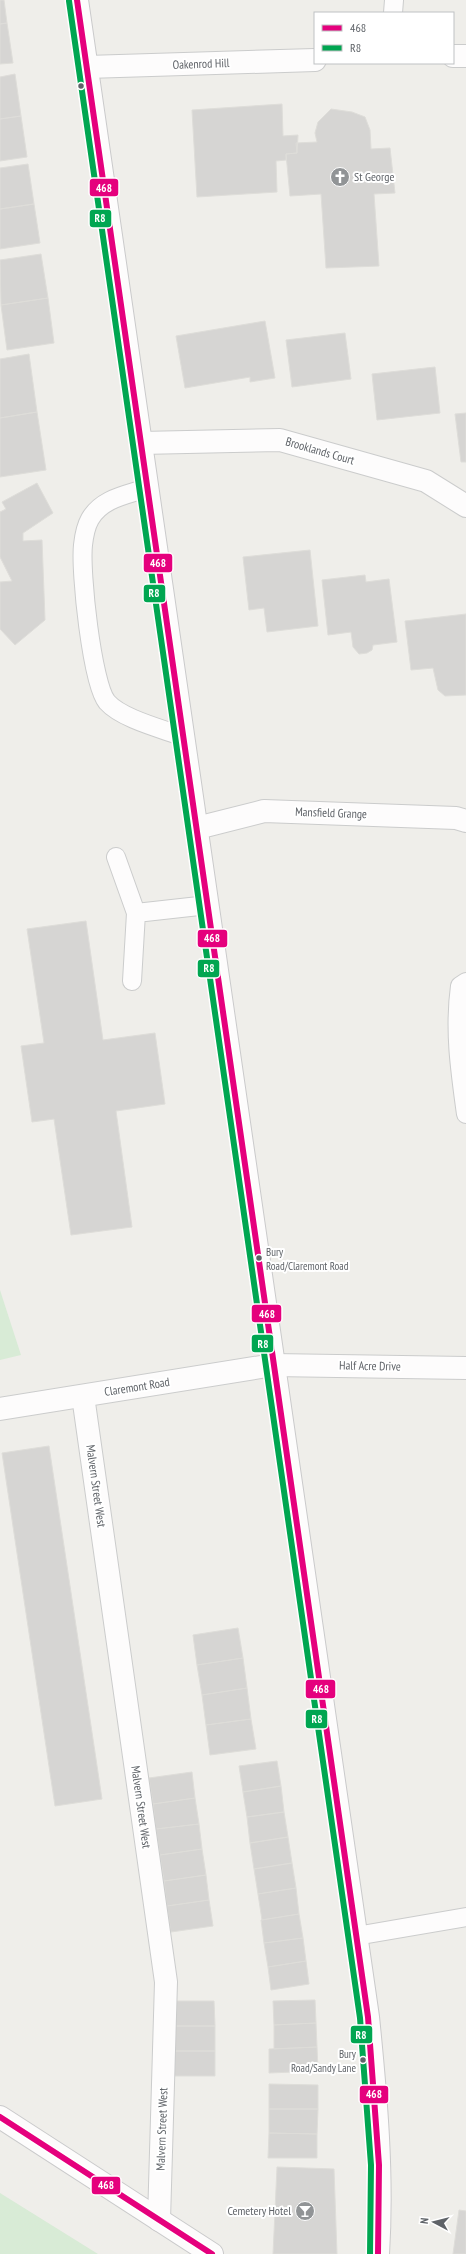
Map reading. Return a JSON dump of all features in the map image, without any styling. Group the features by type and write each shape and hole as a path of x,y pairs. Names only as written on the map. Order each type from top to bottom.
{"main road":[{"path":"77,0 356,1936 376,2099 381,2202 378,2254"},
{"path":"454,56 466,56"},
{"name":"Oakenrod Hill","path":"87,67 314,60"},
{"name":"Brooklands Court","path":"141,443 280,440 426,480 466,506"},
{"name":"Mansfield Grange","path":"197,828 264,811 456,818 466,821"},
{"name":"Half Acre Drive","path":"273,1365 466,1368"},
{"name":"Claremont Road","path":"0,1409 273,1365"},
{"name":"Malvern Street West","path":"83,1396 166,1982 159,2220"},
{"path":"0,2117 212,2254"}],"lane":[{"path":"393,12 394,0"},
{"path":"147,488 108,501 90,519 85,533 83,546 84,587 95,665 102,695 108,703 126,715 184,737"},
{"path":"116,857 136,913 132,981"},
{"path":"136,913 208,904"},
{"path":"466,982 460,986 456,1015 459,1064 466,1114"},
{"path":"356,1936 466,1917"}],"green space":[{"path":"0,1290 21,1355 0,1360"},
{"path":"0,2193 98,2254 0,2254"}],"building":[{"path":"0,0 4,0 7,23 0,24"},
{"path":"7,23 13,63 0,64 0,24"},
{"path":"15,74 21,116 0,119 0,77"},
{"path":"282,104 283,136 298,135 297,153 286,154 286,160 276,161 277,192 197,197 192,110"},
{"name":"St George","path":"331,109 352,112 365,117 370,130 371,149 390,148 395,193 374,194 379,266 326,268 321,194 290,196 286,154 297,153 296,143 317,142 315,133 318,122"},
{"path":"21,116 27,157 0,161 0,119"},
{"path":"28,164 34,204 0,209 0,168"},
{"path":"34,204 40,243 0,249 0,209"},
{"path":"41,254 48,298 1,305 0,260"},
{"path":"48,298 54,343 7,350 1,305"},
{"path":"265,321 275,378 250,382 250,377 185,388 176,336"},
{"path":"345,333 351,379 292,387 286,340"},
{"path":"29,354 37,412 0,418 0,359"},
{"path":"435,367 440,413 377,420 372,374"},
{"path":"37,412 46,470 0,477 0,418"},
{"path":"466,413 466,462 461,462 455,414"},
{"path":"37,483 53,513 23,533 23,541 42,540 45,620 15,645 0,629 0,582 12,581 0,557 0,512 6,509 2,502"},
{"path":"310,550 318,626 267,632 264,608 249,610 243,557"},
{"path":"365,575 366,582 389,579 397,642 373,645 372,650 367,653 359,654 353,647 351,632 328,635 322,580"},
{"path":"466,614 466,695 445,696 438,690 433,668 411,670 405,621"},
{"path":"86,921 103,1040 155,1033 165,1104 116,1111 132,1227 71,1235 54,1119 32,1122 21,1046 44,1043 27,929"},
{"path":"49,1446 102,1799 55,1806 2,1453"},
{"path":"238,1628 243,1658 197,1665 193,1635"},
{"path":"243,1658 247,1688 202,1695 197,1665"},
{"path":"247,1688 251,1719 206,1725 202,1695"},
{"path":"251,1719 256,1749 210,1755 206,1725"},
{"path":"277,1761 281,1786 243,1792 239,1766"},
{"path":"192,1772 195,1798 153,1804 149,1778"},
{"path":"281,1786 284,1812 247,1817 243,1792"},
{"path":"195,1798 199,1824 156,1829 153,1804"},
{"path":"284,1812 288,1837 250,1843 247,1817"},
{"path":"199,1824 202,1849 160,1855 156,1829"},
{"path":"288,1837 292,1863 254,1869 250,1843"},
{"path":"202,1849 206,1875 164,1881 160,1855"},
{"path":"292,1863 296,1888 258,1894 254,1869"},
{"path":"206,1875 209,1900 167,1906 164,1881"},
{"path":"296,1888 299,1914 262,1920 258,1894"},
{"path":"209,1900 213,1926 171,1932 167,1906"},
{"path":"299,1914 303,1938 264,1943 261,1920"},
{"path":"303,1938 306,1961 268,1967 264,1943"},
{"path":"306,1961 309,1984 271,1990 268,1967"},
{"path":"315,2000 316,2023 274,2025 273,2001"},
{"path":"171,2001 214,2001 215,2026 172,2026"},
{"path":"316,2023 317,2047 274,2049 274,2025"},
{"path":"172,2026 215,2026 215,2051 172,2051"},
{"path":"317,2047 318,2071 269,2073 269,2049"},
{"path":"172,2051 215,2051 215,2076 173,2076"},
{"path":"269,2084 318,2085 318,2109 269,2109"},
{"path":"269,2109 318,2109 317,2134 269,2133"},
{"path":"269,2133 317,2134 317,2158 268,2158"},
{"name":"Cemetery Hotel","path":"277,2167 334,2169 337,2254 273,2254"},
{"path":"459,2210 466,2211 466,2254 453,2254"}],"transit line":[{"name":"468","path":"77,0 368,2017 379,2165 378,2254"},
{"name":"R8","path":"69,1 360,2018 371,2165 370,2254"},
{"name":"468","path":"0,2117 212,2254"}],"place":[{"name":"St George","path":"340,177"},
{"name":"Bury Road/Claremont Road","path":"259,1258"},
{"name":"Bury Road/Sandy Lane","path":"363,2060"},
{"name":"Cemetery Hotel","path":"305,2211"}]}
